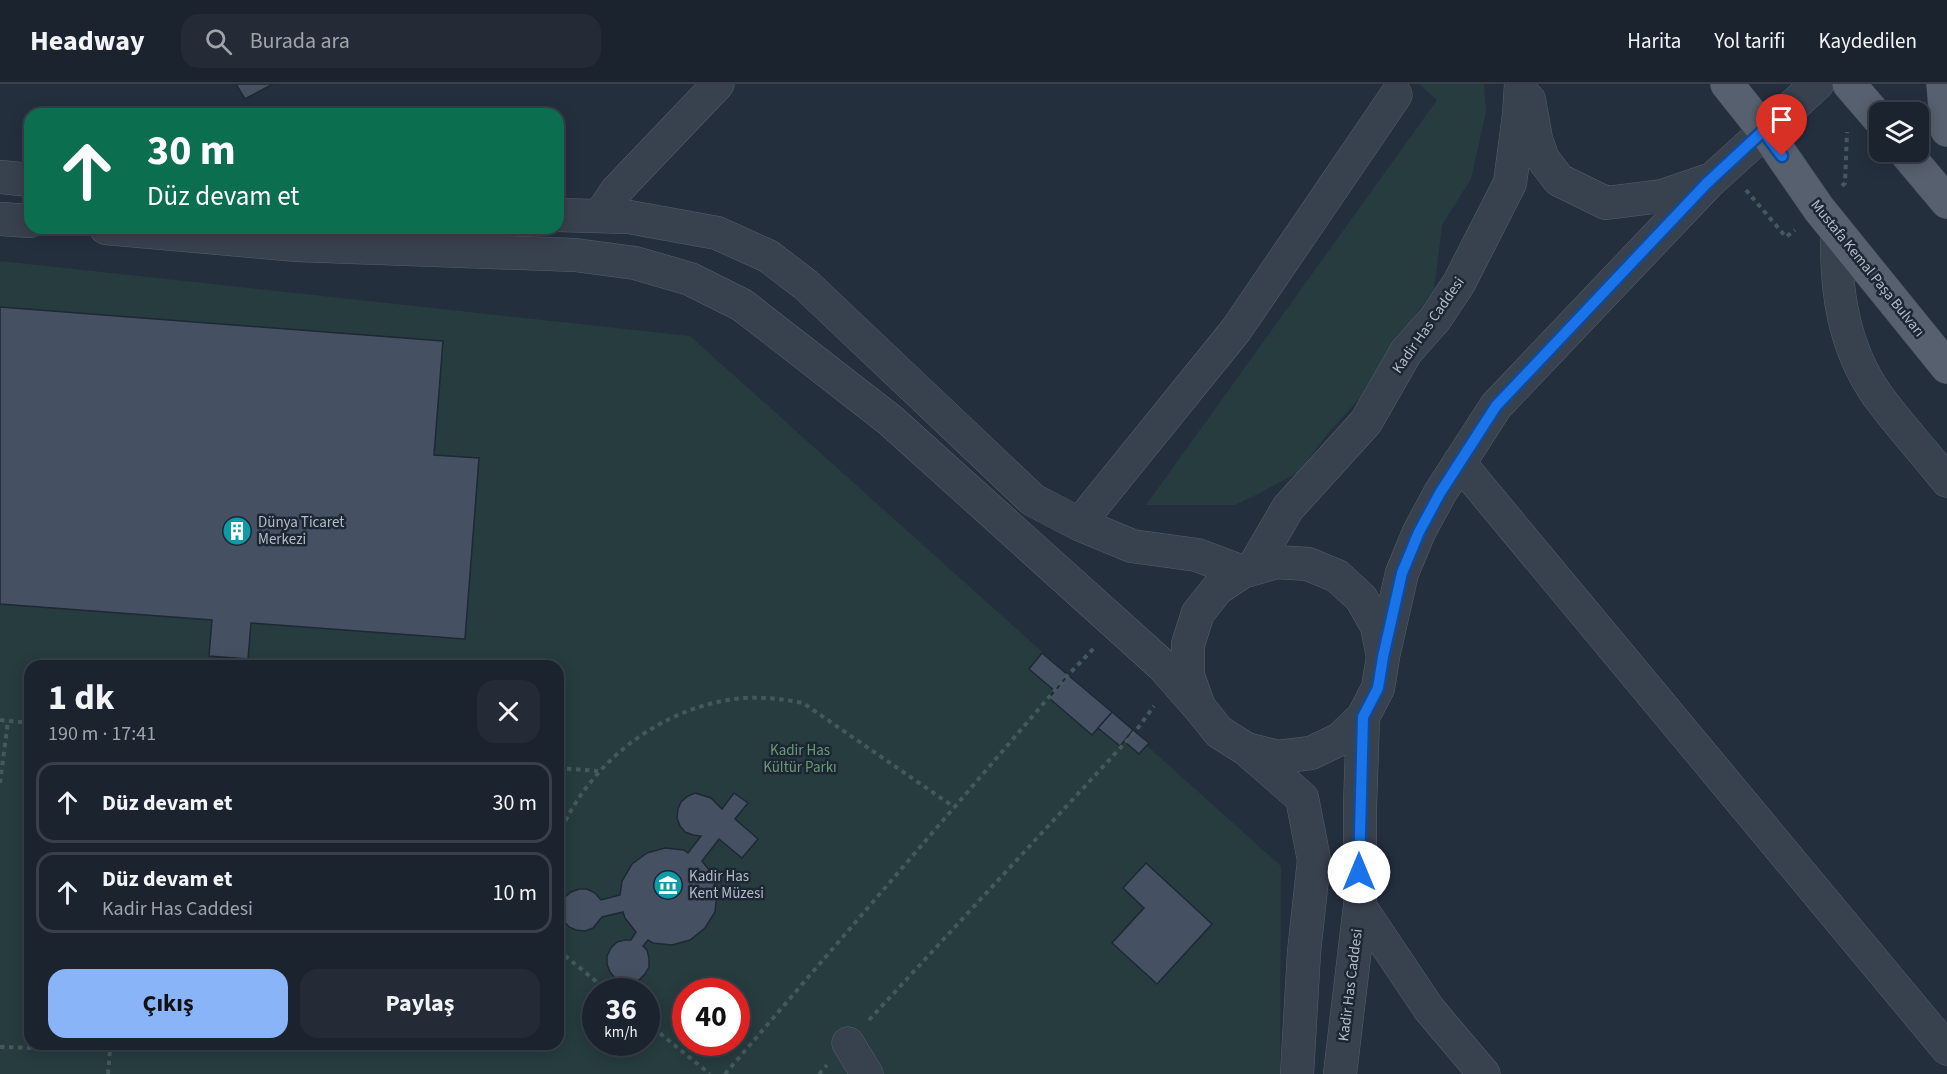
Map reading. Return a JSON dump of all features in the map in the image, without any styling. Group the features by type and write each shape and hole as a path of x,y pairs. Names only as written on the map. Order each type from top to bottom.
{"main road":[{"name":"Mustafa Kemal Paşa Bulvarı","path":"1727,84 1767,134 1819,209 1947,367"},
{"path":"1849,84 1869,107"},
{"path":"1943,84 1947,130"},
{"path":"1913,162 1947,202"}],"street":[{"path":"600,215 616,191 718,84"},
{"name":"Kadir Has Caddesi","path":"1247,570 1288,508 1366,422 1406,352 1436,319 1459,283 1510,183 1521,84"},
{"path":"1526,84 1536,139 1543,159 1559,180 1572,187 1606,203 1662,196 1712,179"},
{"path":"1246,749 1278,757 1311,753 1340,740 1363,717 1378,688 1402,573 1419,532 1459,462 1496,406 1712,179 1767,134 1817,84"},
{"path":"1079,524 1236,330 1396,95"},
{"path":"0,177 24,179"},
{"path":"564,215 629,217 717,233 768,256 806,285 1033,500 1079,524 1132,546 1197,555 1247,570"},
{"path":"0,219 24,221"},
{"path":"1837,232 1836,266 1844,323 1863,372 1877,394 1947,481"},
{"path":"173,234 297,245 575,255 635,263 690,279 742,305 890,420 1163,666 1219,732 1246,749 1302,798 1314,860 1304,952 1297,1074"},
{"path":"1459,462 1947,1049"},
{"path":"1199,707 1188,676 1188,644 1198,613 1218,588 1247,570 1276,562 1308,564 1337,576 1361,598 1377,626 1383,657"},
{"name":"Kadir Has Caddesi","path":"1340,1074 1360,906 1363,717"},
{"path":"1360,906 1429,1009 1484,1074"},
{"path":"848,1043 867,1074"}],"path":[{"path":"725,1074 1068,675 1117,626"},
{"path":"564,826 584,789 616,754 634,740 688,712 715,703 743,698 783,699 803,703 954,807"},
{"path":"0,720 24,722"},
{"path":"0,783 8,721"},
{"path":"819,1074 1135,732"},
{"path":"564,768 599,771"},
{"path":"564,955 592,978"},
{"path":"660,1033 710,1074"},
{"path":"0,1047 24,1047"},
{"path":"108,1074 110,1050"}],"green space":[{"path":"1419,84 1484,84 1486,112 1471,179 1442,225 1434,289 1398,339 1367,390 1328,433 1299,472 1235,505 1146,505 1437,100"},
{"name":"Kadir Has Kültür Parkı","path":"0,261 690,336 1281,866 1280,1074 0,1074"}],"building":[{"path":"236,84 273,84 245,99"},
{"name":"Dünya Ticaret Merkezi","path":"0,307 443,341 434,455 479,458 465,639 251,623 248,659 209,656 212,620 0,604"},
{"path":"1042,653 1068,675 1055,691 1029,669"},
{"path":"1068,675 1112,712 1092,735 1049,698"},
{"path":"1112,712 1133,730 1120,746 1098,728"},
{"path":"1133,730 1149,743 1139,754 1124,741"},
{"name":"Kadir Has Kent Müzesi","path":"695,793 711,798 722,809 734,793 748,803 735,819 758,839 742,858 719,839 702,861 712,874 717,893 715,912 705,928 690,940 672,945 653,943 648,940 643,946 649,958 649,967 645,974 641,978 615,978 607,964 607,956 617,942 631,940 636,932 623,912 602,917 593,928 585,931 569,927 564,921 564,899 571,892 579,889 587,889 595,893 601,900 620,895 622,881 632,864 647,853 665,848 684,850 688,853 701,836 685,832 680,826 677,818 681,802"},
{"path":"1146,863 1212,924 1157,984 1112,943 1144,908 1123,888"}],"place":[{"name":"Dünya Ticaret Merkezi","path":"237,531"},
{"name":"Kadir Has Kent Müzesi","path":"668,885"}],"route":[{"path":"1359,872 1363,717 1378,688 1402,573 1419,532 1440,493 1496,406 1707,183 1763,131 1782,156"}]}
